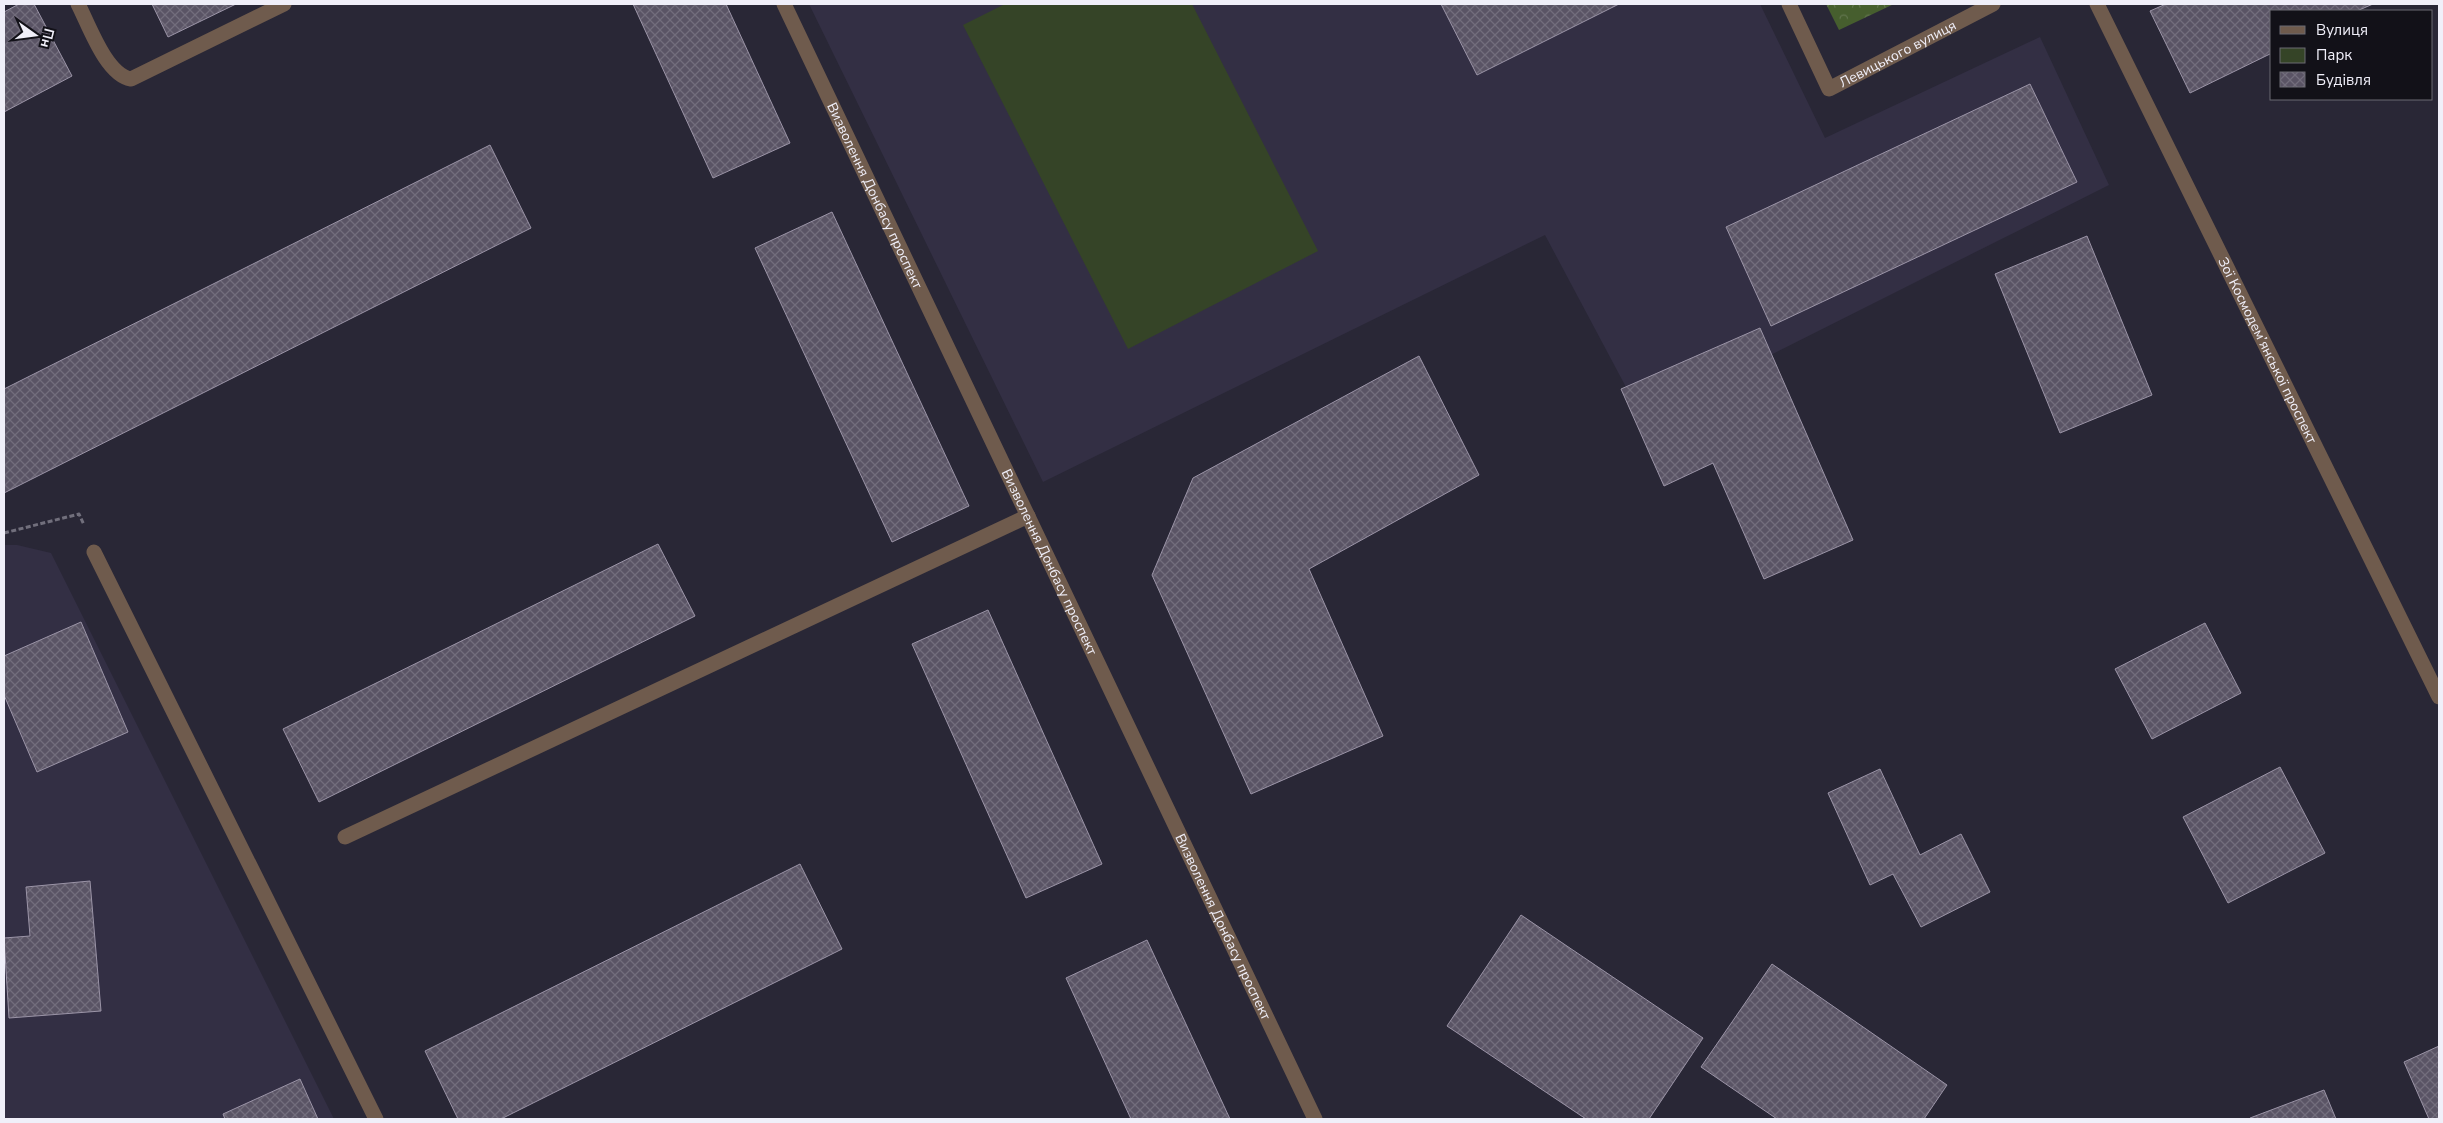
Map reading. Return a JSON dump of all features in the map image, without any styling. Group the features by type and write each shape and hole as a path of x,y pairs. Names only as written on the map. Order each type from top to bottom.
{"street":[{"path":"78,4 110,67 122,77 131,78 284,4"},
{"name":"Визволення Донбасу проспект","path":"784,4 1315,1119"},
{"name":"Левицького вулиця","path":"1789,4 1829,89 1993,4"},
{"name":"Зої Космодем’янської проспект","path":"2097,4 2439,697"},
{"path":"345,837 1028,516"},
{"path":"94,552 376,1119"}],"path":[{"path":"4,532 79,514 94,552"}],"shaded area":[{"path":"809,4 1760,4 1825,138 2040,37 2109,185 1643,419 1545,235 1043,482"},
{"path":"4,545 17,545 51,553 334,1119 4,1119"}],"green space":[{"path":"1005,4 1192,4 1318,251 1128,349 963,25"},
{"path":"1826,4 1894,4 1839,30"}],"building":[{"path":"19,4 34,4 72,76 4,112 4,12"},
{"path":"152,4 236,4 168,37"},
{"path":"633,4 726,4 790,143 713,178"},
{"path":"1441,4 1619,4 1477,75"},
{"path":"2166,4 2373,4 2359,10 2270,10 2270,54 2190,93 2150,11"},
{"path":"2030,84 2077,182 1771,326 1726,227"},
{"path":"490,145 531,228 4,493 4,389"},
{"path":"832,212 969,506 892,542 755,248"},
{"path":"2087,236 2152,395 2060,433 1995,274"},
{"path":"1760,328 1853,540 1764,579 1713,463 1664,486 1621,389"},
{"path":"1419,356 1479,475 1309,569 1383,736 1251,794 1152,575 1193,478"},
{"path":"658,544 695,616 319,802 283,729"},
{"path":"988,610 1102,864 1026,898 912,644"},
{"path":"81,622 128,732 37,772 4,695 4,656"},
{"path":"2205,623 2241,693 2152,739 2115,669"},
{"path":"2280,767 2325,853 2228,903 2183,817"},
{"path":"1880,769 1920,855 1961,834 1990,892 1921,927 1893,874 1870,885 1828,793"},
{"path":"800,864 842,949 501,1119 458,1119 425,1051"},
{"path":"90,881 101,1011 9,1018 4,938 30,936 26,887"},
{"path":"1521,915 1703,1038 1649,1119 1586,1119 1447,1026"},
{"path":"1147,940 1230,1119 1131,1119 1066,978"},
{"path":"1772,964 1947,1085 1924,1119 1777,1119 1701,1067"},
{"path":"2439,1046 2439,1119 2429,1119 2404,1062"},
{"path":"300,1079 318,1119 225,1119 223,1114"},
{"path":"2324,1090 2336,1119 2250,1119 2250,1118"}]}
